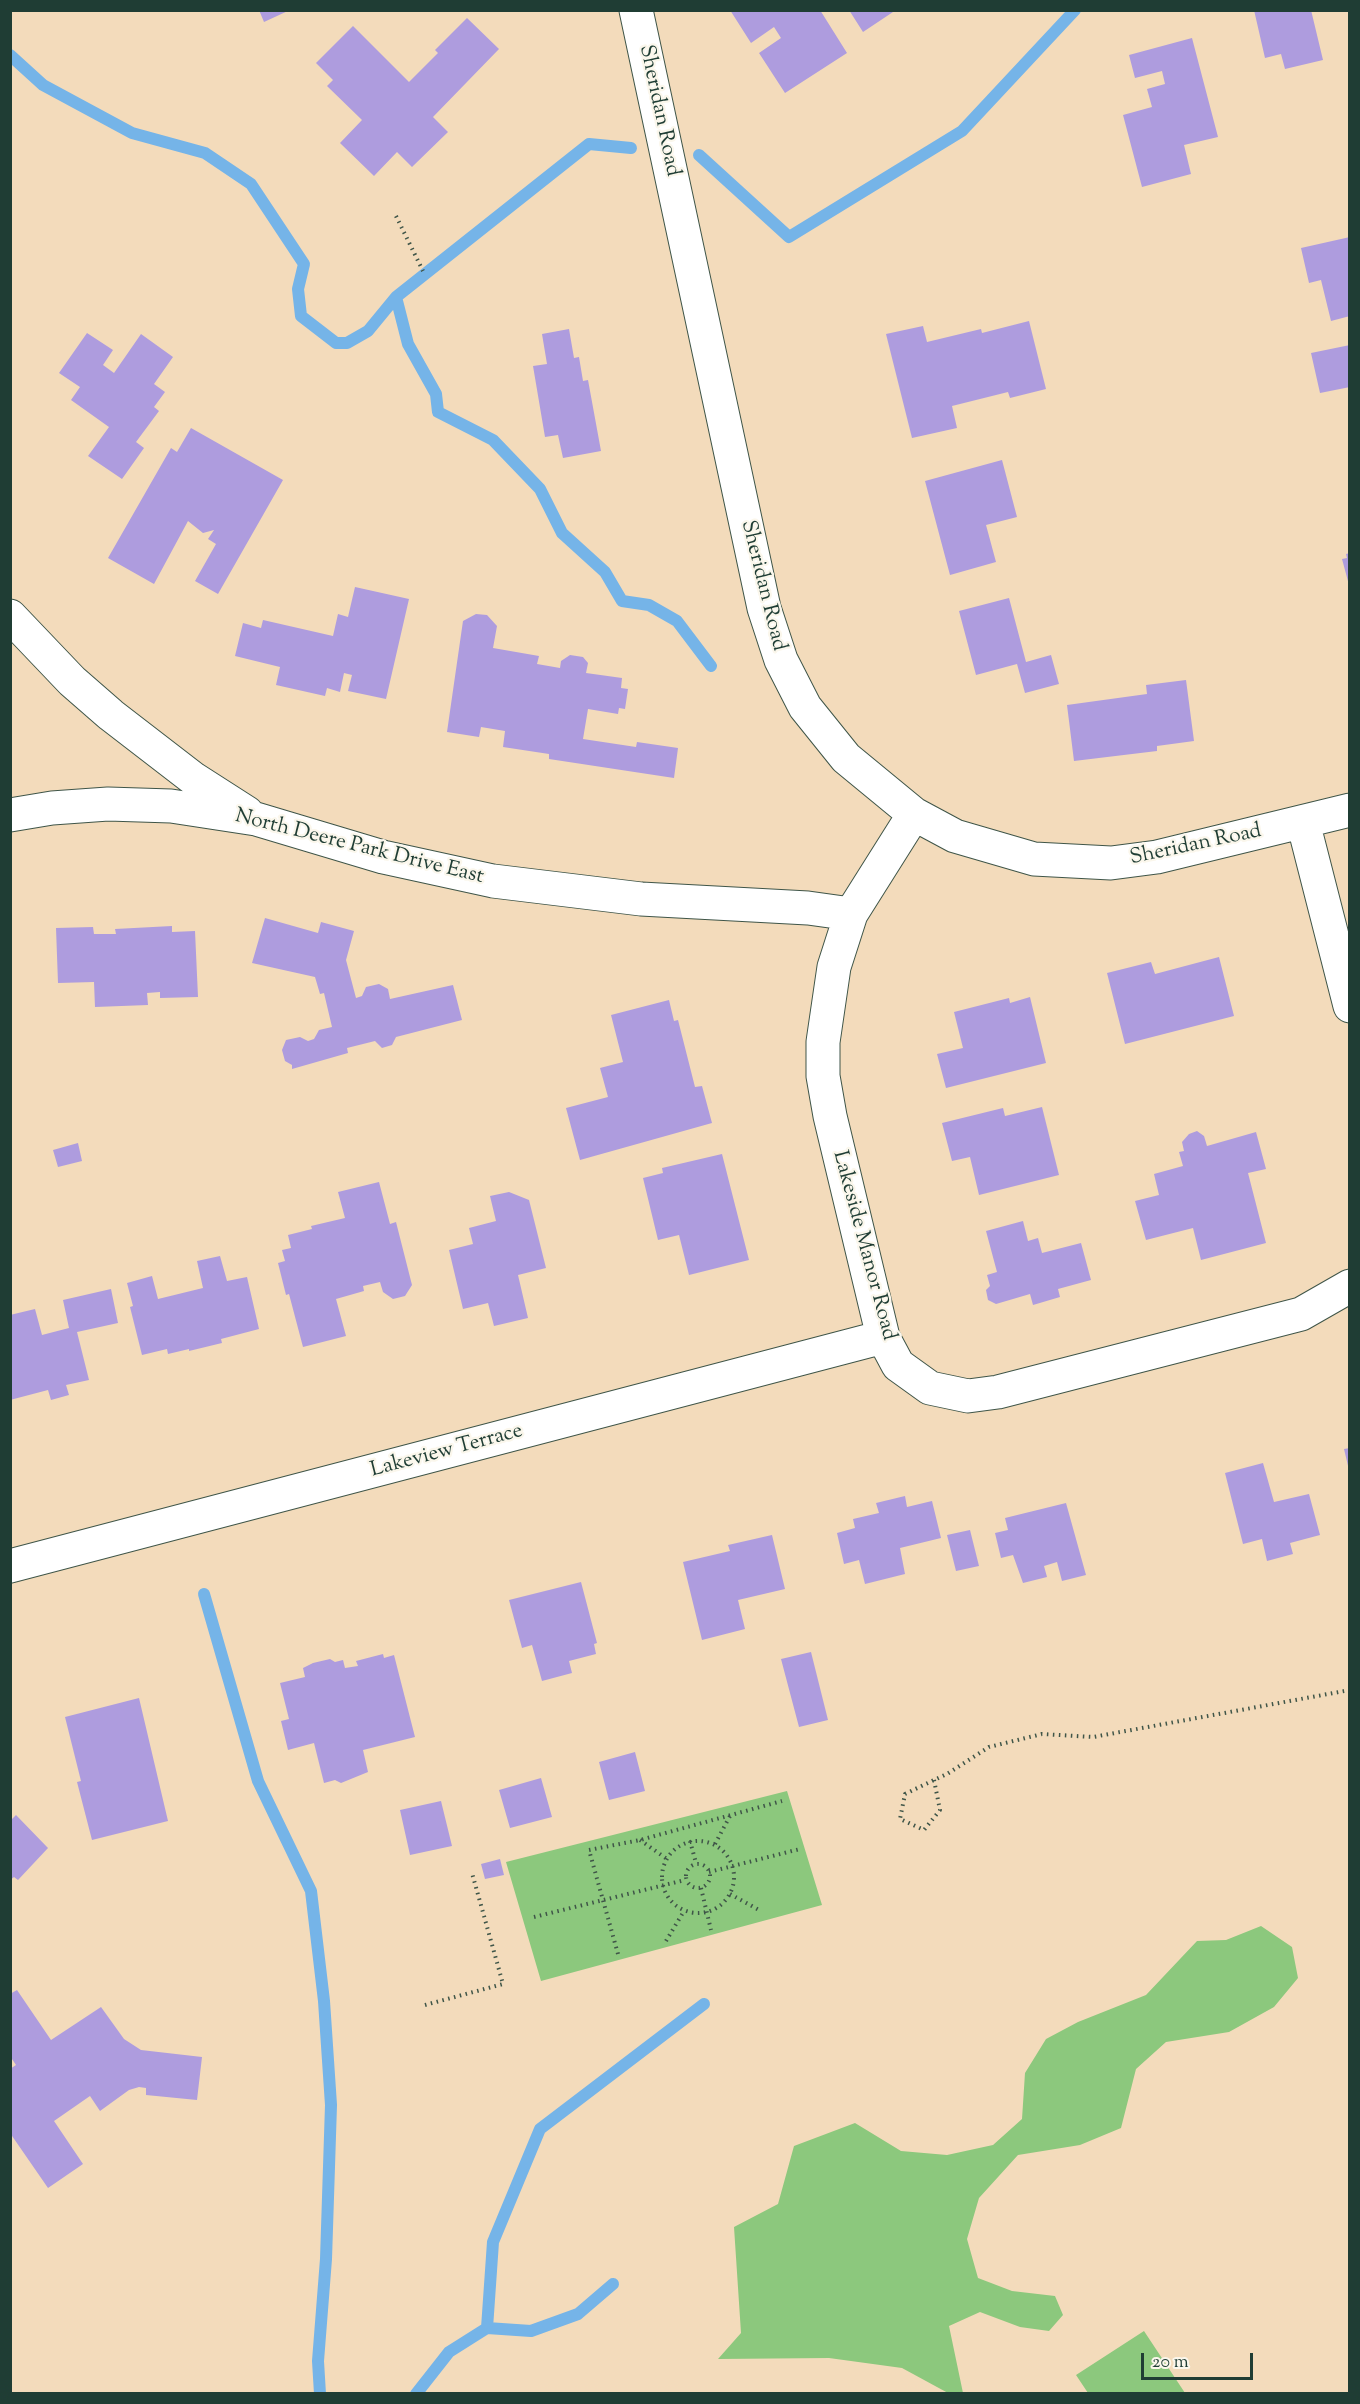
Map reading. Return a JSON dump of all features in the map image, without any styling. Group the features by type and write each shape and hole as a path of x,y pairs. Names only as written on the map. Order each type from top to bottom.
{"street":[{"name":"Sheridan Road","path":"636,10 761,596 781,660 805,707 846,758 914,814 955,836 1034,859 1111,863 1157,857 1350,810"},
{"path":"10,616 72,681 111,715 194,779 256,819"},
{"name":"North Deere Park Drive East","path":"10,815 52,808 108,804 171,806 256,819 383,858 493,881 641,899 807,908 851,914"},
{"name":"Lakeside Manor Road","path":"914,814 851,914 834,967 823,1042 823,1076 830,1116 883,1337 898,1365 930,1388 968,1396 998,1392 1301,1314 1350,1286"},
{"path":"1303,822 1350,1006"},
{"name":"Lakeview Terrace","path":"10,1566 883,1337"}],"path":[{"path":"396,216 423,271"},
{"path":"934,1780 940,1810 924,1830 900,1819 905,1794 934,1780 989,1747 1042,1734 1093,1737 1350,1690"},
{"path":"618,1954 589,1850 782,1801"},
{"path":"714,1844 730,1815"},
{"path":"639,1839 667,1859"},
{"path":"690,1841 696,1863"},
{"path":"690,1841 714,1844 724,1852 733,1866 734,1874 730,1894 718,1907 707,1912 684,1911 667,1896 662,1885 662,1874 667,1859 679,1846 690,1841"},
{"path":"710,1872 800,1849"},
{"path":"696,1863 704,1865 710,1872"},
{"path":"696,1863 686,1871 686,1880 690,1886 701,1888 708,1883 710,1872"},
{"path":"425,2005 503,1984 472,1873"},
{"path":"534,1917 686,1880"},
{"path":"701,1888 711,1930"},
{"path":"730,1894 761,1911"},
{"path":"666,1941 684,1911"}],"green space":[{"path":"787,1791 822,1905 541,1981 506,1862"},
{"path":"1261,1926 1292,1947 1298,1978 1274,2007 1229,2032 1166,2042 1136,2069 1121,2128 1080,2145 1018,2155 979,2198 967,2239 978,2278 1012,2291 1055,2296 1063,2315 1049,2331 1020,2327 980,2312 949,2326 963,2393 948,2393 902,2368 829,2358 718,2359 741,2333 734,2227 778,2204 794,2146 855,2123 901,2151 947,2155 993,2145 1022,2119 1025,2073 1046,2039 1078,2022 1146,1995 1197,1941 1226,1940"},
{"path":"1144,2331 1185,2393 1088,2393 1076,2375"}],"building":[{"path":"259,10 290,10 264,22"},
{"path":"730,10 820,10 847,53 785,93 759,53 781,38 774,27 751,43"},
{"path":"849,10 896,10 863,32"},
{"path":"1254,10 1311,10 1323,60 1285,69 1281,54 1265,58"},
{"path":"467,18 499,49 433,117 448,132 412,167 397,152 374,176 340,143 362,120 327,86 333,80 316,63 353,26 409,82 438,53 435,50"},
{"path":"1192,38 1218,137 1184,145 1191,174 1142,187 1123,115 1152,107 1147,89 1165,84 1162,71 1135,78 1129,55"},
{"path":"1350,237 1350,316 1331,321 1321,280 1309,283 1301,248"},
{"path":"1029,321 1046,389 1010,398 1008,392 952,406 957,428 912,438 886,334 923,326 927,342 981,329 982,333"},
{"path":"569,329 574,358 579,357 583,381 588,380 601,451 563,458 558,435 545,437 533,366 547,364 542,334"},
{"path":"87,333 113,350 103,365 114,373 141,334 173,357 154,384 165,392 154,407 159,411 136,442 144,448 122,479 88,456 109,427 71,400 80,387 59,373"},
{"path":"1350,345 1350,387 1320,393 1311,353"},
{"path":"191,428 283,480 218,594 195,581 216,544 208,539 214,530 203,533 188,521 154,584 108,558 171,448 177,452"},
{"path":"1002,460 1017,517 986,525 996,562 950,575 925,481"},
{"path":"1350,553 1349,585 1342,559 1347,558 1346,554"},
{"path":"355,587 409,599 386,699 348,691 352,675 344,673 340,692 327,688 325,696 276,685 280,667 235,656 243,623 261,628 263,620 333,636 338,614 348,617"},
{"path":"1009,598 1026,662 1051,655 1059,684 1025,693 1017,664 976,675 959,611"},
{"path":"476,614 487,615 497,626 493,648 539,656 537,664 560,668 561,661 570,655 583,657 588,663 586,673 622,678 621,688 628,689 625,709 619,708 618,714 588,709 583,739 636,747 637,742 678,748 674,778 549,759 549,754 503,747 505,731 481,727 479,737 447,732 463,621"},
{"path":"1186,680 1194,741 1157,746 1157,751 1074,761 1067,705 1147,694 1146,685"},
{"path":"265,918 318,933 321,922 354,931 346,960 356,998 362,996 366,987 379,984 388,989 390,999 453,985 462,1020 396,1037 392,1045 382,1048 375,1041 347,1048 348,1053 292,1069 292,1065 285,1061 282,1050 286,1040 300,1037 308,1041 314,1039 319,1030 332,1027 324,993 320,994 315,977 252,963"},
{"path":"172,926 172,932 195,931 198,997 160,998 160,992 147,993 148,1005 95,1007 94,982 58,983 56,928 93,927 94,934 116,934 115,929"},
{"path":"1219,957 1234,1016 1125,1044 1107,973 1151,962 1155,974"},
{"path":"1030,997 1046,1063 946,1088 937,1054 963,1048 954,1012 1009,998 1010,1003"},
{"path":"669,1000 674,1021 678,1020 695,1087 702,1086 712,1123 580,1160 566,1108 608,1097 600,1068 623,1062 611,1015"},
{"path":"1042,1107 1059,1175 979,1195 970,1157 952,1161 942,1123 1003,1108 1005,1116"},
{"path":"1197,1131 1204,1136 1207,1146 1256,1132 1266,1169 1248,1173 1266,1243 1201,1260 1193,1228 1146,1240 1135,1201 1159,1195 1154,1174 1183,1166 1179,1152 1184,1151 1182,1142 1189,1134"},
{"path":"78,1143 82,1161 58,1167 53,1150"},
{"path":"722,1154 749,1260 689,1275 679,1235 658,1240 643,1178 663,1173 662,1168"},
{"path":"379,1182 390,1224 396,1222 412,1285 405,1296 393,1299 383,1292 380,1282 363,1286 364,1291 336,1299 346,1336 303,1347 278,1263 285,1261 282,1250 291,1248 288,1235 312,1229 311,1226 345,1218 338,1192"},
{"path":"509,1192 529,1200 546,1268 518,1275 528,1318 494,1326 488,1303 463,1309 449,1250 473,1244 469,1228 496,1221 490,1196"},
{"path":"1023,1221 1028,1241 1038,1238 1042,1253 1081,1243 1091,1280 1058,1289 1060,1297 1033,1305 1030,1294 996,1304 988,1300 986,1290 990,1286 987,1275 997,1272 986,1231"},
{"path":"220,1256 227,1281 247,1277 259,1329 221,1339 222,1343 189,1351 189,1349 168,1354 167,1349 142,1355 130,1307 133,1306 127,1283 152,1276 158,1299 203,1288 197,1261"},
{"path":"111,1289 118,1323 77,1332 89,1380 66,1385 69,1395 51,1400 48,1390 10,1400 10,1315 35,1309 42,1335 69,1328 63,1300"},
{"path":"1350,1448 1350,1470 1349,1470 1344,1449"},
{"path":"1263,1463 1274,1502 1309,1494 1320,1535 1290,1543 1293,1554 1267,1561 1262,1539 1243,1544 1225,1473"},
{"path":"905,1496 907,1507 932,1501 941,1538 900,1548 905,1574 865,1584 859,1560 844,1564 837,1533 855,1528 853,1519 879,1513 876,1503"},
{"path":"1066,1503 1086,1575 1062,1581 1057,1562 1044,1566 1047,1577 1023,1583 1013,1555 1001,1558 995,1533 1008,1530 1005,1518"},
{"path":"970,1530 979,1566 956,1571 947,1535"},
{"path":"772,1535 785,1589 738,1600 745,1629 702,1640 683,1562 730,1551 728,1545"},
{"path":"581,1582 597,1643 594,1644 596,1654 569,1661 572,1673 542,1681 532,1645 522,1648 509,1600"},
{"path":"811,1652 828,1720 799,1727 781,1659"},
{"path":"383,1654 384,1658 394,1655 415,1737 363,1750 368,1772 341,1783 335,1780 324,1783 314,1743 288,1750 281,1721 289,1719 280,1683 305,1677 303,1668 313,1663 330,1659 335,1662 343,1660 345,1668 358,1666 356,1661"},
{"path":"139,1698 168,1821 92,1840 77,1782 81,1781 65,1717"},
{"path":"635,1752 645,1791 609,1800 599,1762"},
{"path":"541,1778 552,1817 510,1828 499,1790"},
{"path":"441,1801 452,1846 410,1855 400,1810"},
{"path":"16,1815 48,1848 18,1880 14,1877 10,1880 10,1821"},
{"path":"500,1859 504,1875 485,1879 481,1864"},
{"path":"17,1990 51,2040 101,2007 124,2039 141,2050 202,2057 197,2100 146,2095 146,2088 139,2087 129,2090 100,2111 90,2096 54,2121 83,2164 48,2188 10,2133 10,2069 16,2065 10,2056 10,1994"}],"waterway":[{"path":"699,155 789,237 962,131 1075,10"},
{"path":"10,55 43,85 132,133 205,153 251,184 304,264 298,289 301,316 336,343 347,343 368,331 396,297 589,144 631,148"},
{"path":"396,297 408,344 436,394 438,412 493,440 540,489 562,533 605,572 622,601 649,605 677,621 711,666"},
{"path":"204,1594 258,1781 311,1891 324,2001 331,2105 326,2259 318,2361 320,2394"},
{"path":"487,2328 493,2242 540,2129 704,2004"},
{"path":"416,2394 449,2352 487,2328 531,2331 578,2314 613,2284"}]}
